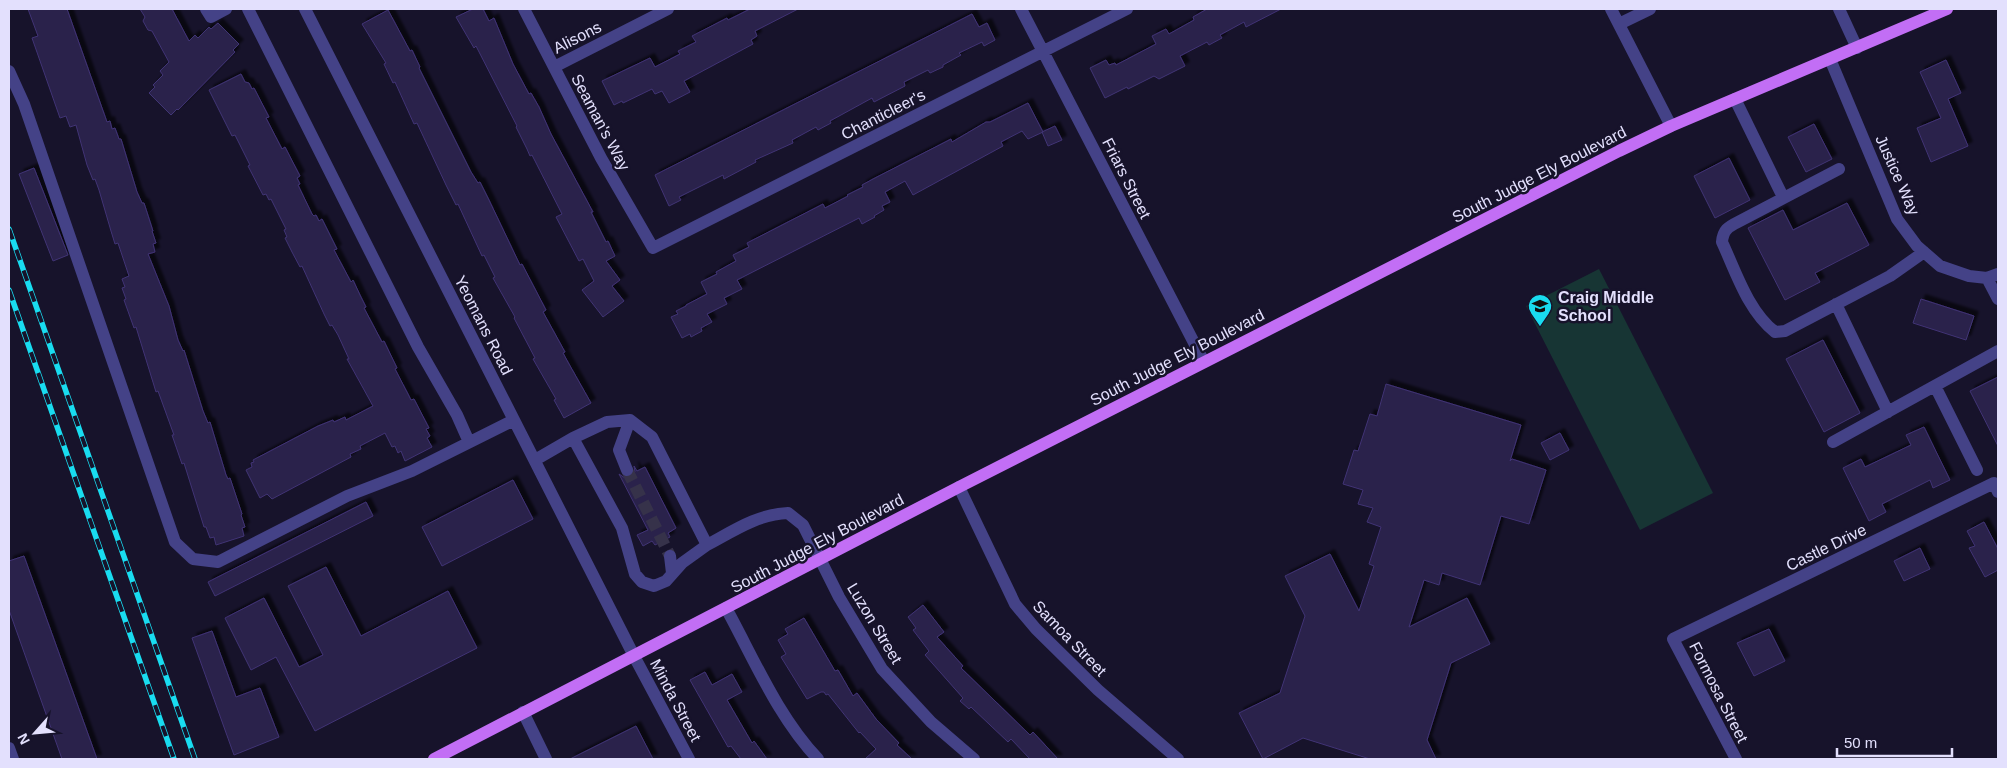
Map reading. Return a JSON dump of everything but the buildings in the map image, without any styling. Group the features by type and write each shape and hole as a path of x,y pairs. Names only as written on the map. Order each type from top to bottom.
{"main road":[{"name":"South Judge Ely Boulevard","path":"434,759 959,487 1619,151 1671,126 1947,9"}],"street":[{"path":"206,9 210,18 226,9"},
{"path":"248,9 418,347 457,415 469,442"},
{"name":"Yeomans Road","path":"306,9 634,656"},
{"name":"Seaman's Way","path":"524,9 601,158 653,248"},
{"name":"Alisons","path":"554,67 668,9"},
{"name":"Friars Street","path":"1021,9 1204,362"},
{"name":"Chanticleer's","path":"653,248 1127,9"},
{"path":"1611,9 1671,126"},
{"path":"1619,24 1650,9"},
{"path":"1839,9 1857,48"},
{"name":"Justice Way","path":"1830,59 1897,219 1917,246 1940,266 1969,276 1993,276"},
{"path":"9,71 24,104 175,542 193,559 218,562 347,496 412,471 514,420"},
{"path":"1735,99 1783,197"},
{"path":"1839,169 1726,228 1722,234 1722,242 1755,311 1764,323 1775,332 1785,331 1890,276 1924,252"},
{"path":"1993,276 1998,299"},
{"path":"1836,304 1888,412"},
{"path":"1833,442 1998,352"},
{"path":"1935,386 1977,470"},
{"path":"535,460 573,438 607,422 630,420 652,437 707,545 682,563 666,581 654,586 642,582 636,574 622,528 573,438"},
{"path":"627,470 619,450 630,420"},
{"name":"Samoa Street","path":"959,487 1015,604 1036,629 1098,690 1178,759"},
{"name":"Castle Drive","path":"1673,639 1996,488"},
{"name":"Luzon Street","path":"707,545 750,522 777,514 788,513 803,525 839,597 882,669 931,722 974,759"},
{"path":"670,556 672,573"},
{"path":"726,608 778,704 809,750 818,759"},
{"name":"Formosa Street","path":"1673,639 1736,759"},
{"name":"Minda Street","path":"634,656 689,759"},
{"path":"523,712 546,759"},
{"path":"9,748 13,759"}],"green space":[{"path":"1599,269 1713,493 1640,530 1526,306"}],"tunnel":[{"path":"627,470 670,556"}],"railway":[{"path":"9,229 195,759"},
{"path":"9,290 174,759"}],"place":[{"name":"Craig Middle School","path":"1540,327"}]}
